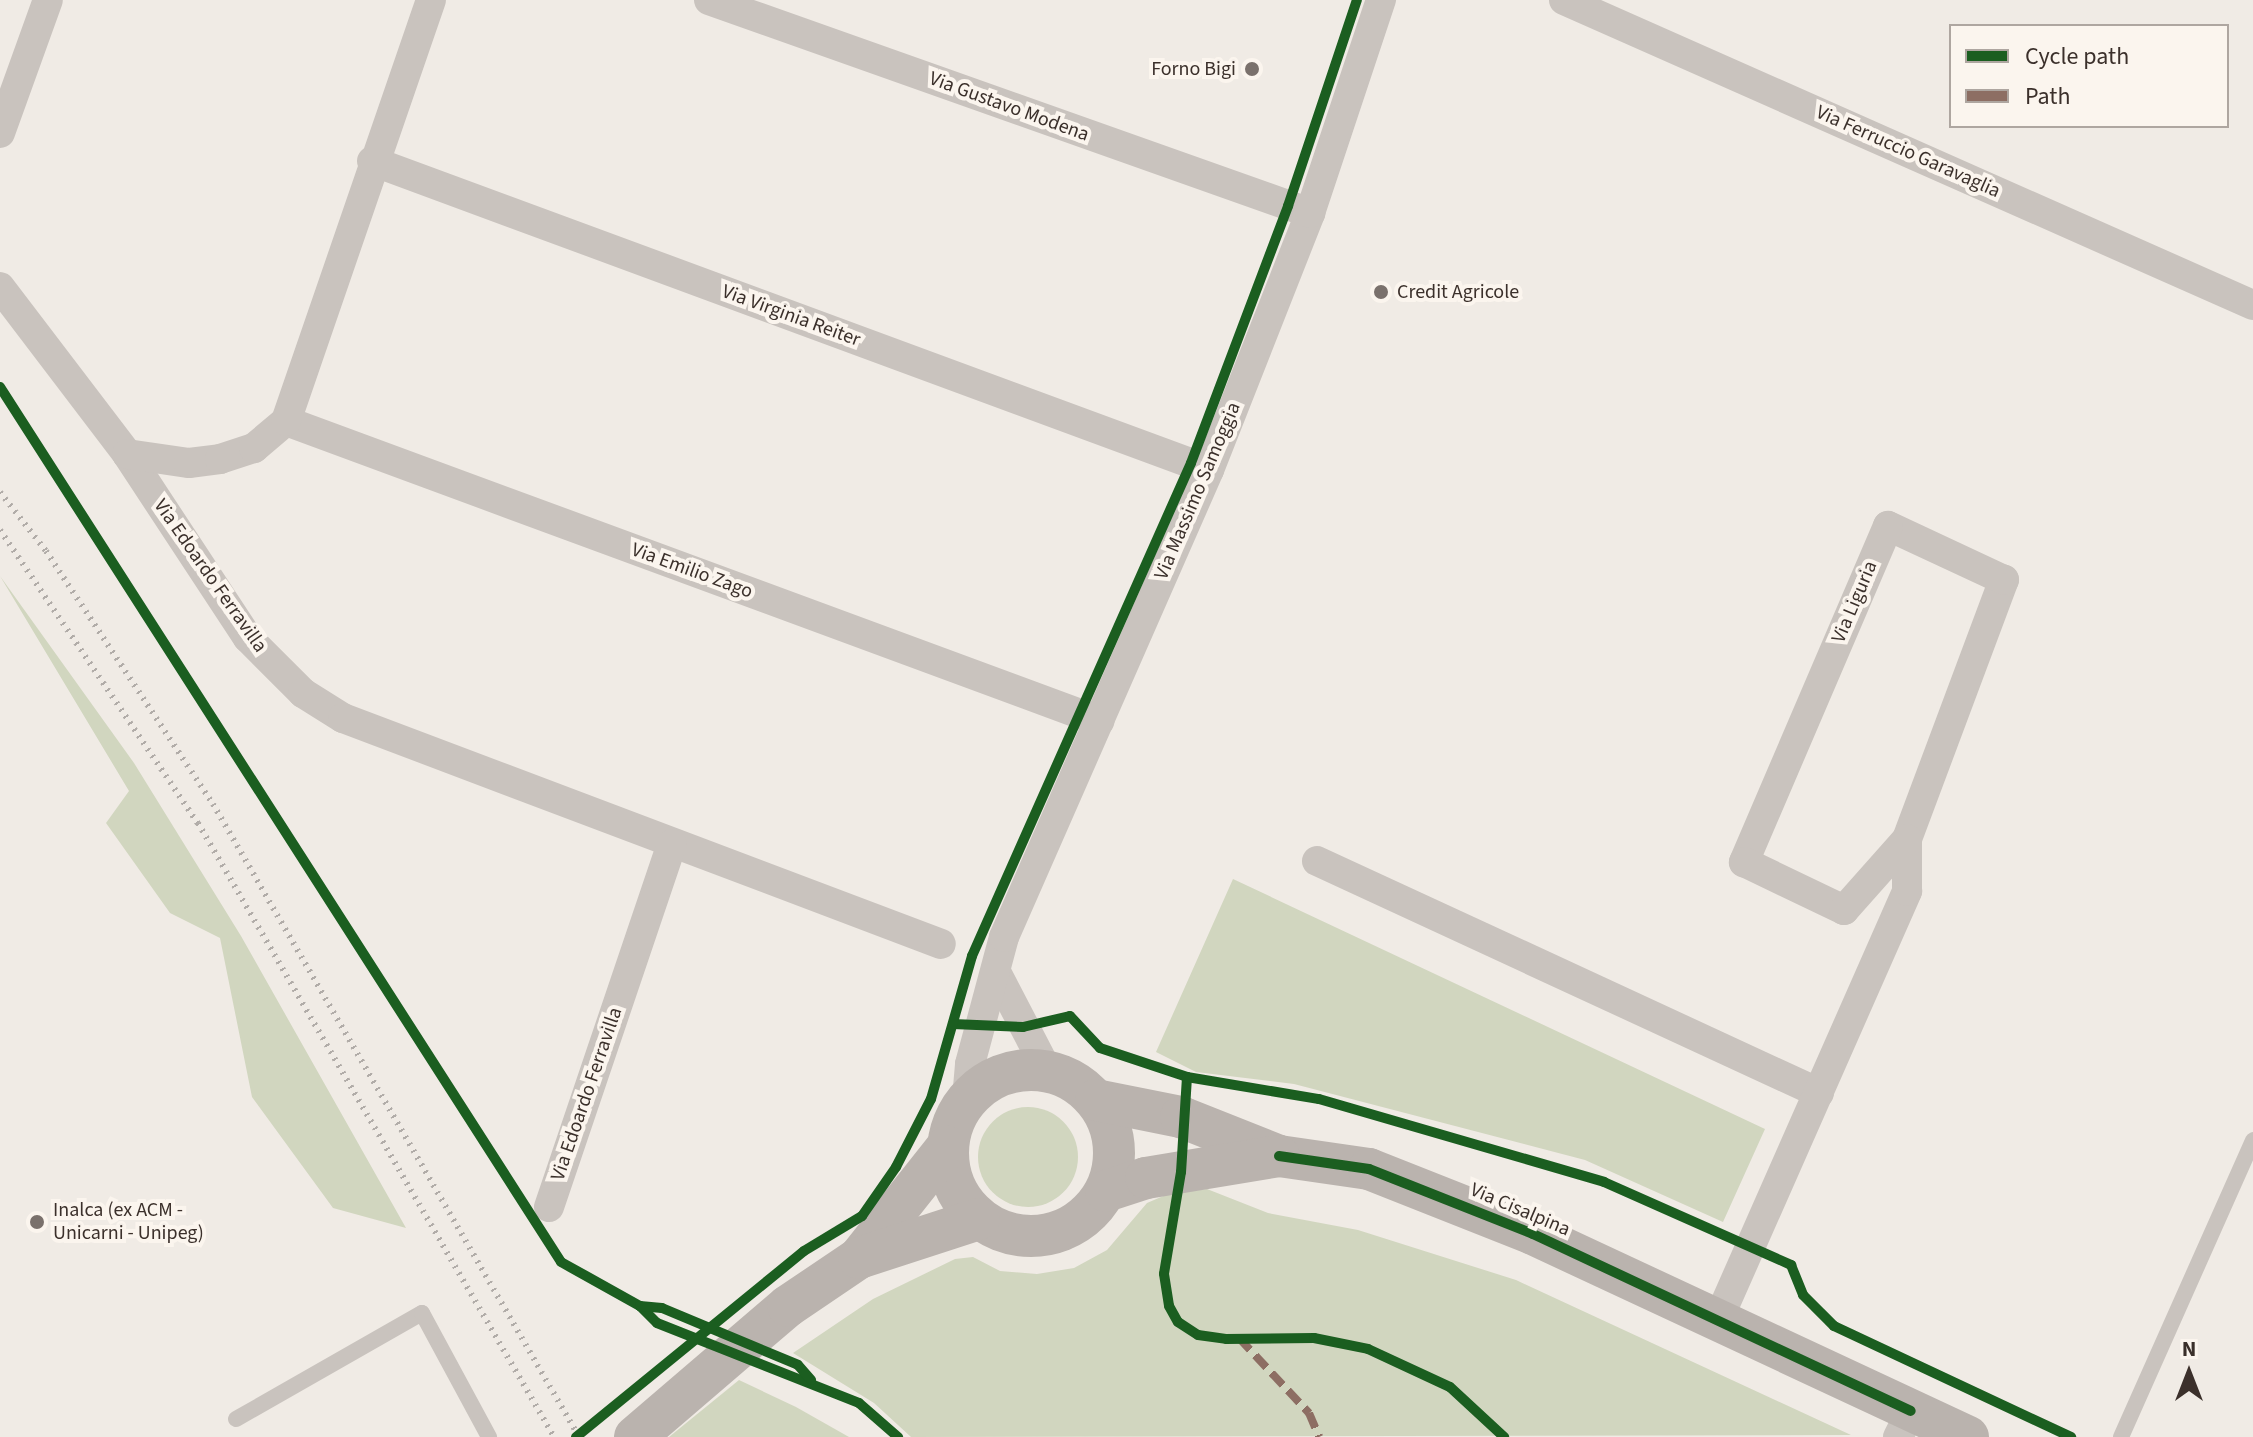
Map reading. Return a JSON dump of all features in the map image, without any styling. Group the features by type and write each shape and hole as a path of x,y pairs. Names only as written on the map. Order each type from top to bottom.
{"main road":[{"name":"Via Cisalpina","path":"859,1258 947,1147 953,1122 967,1099 1003,1074 1048,1072 1074,1082 1096,1100 1181,1117 1279,1156 1369,1169 1533,1234 1718,1320 1904,1424 1968,1437"},
{"path":"1096,1100 1114,1144 1106,1191"},
{"path":"947,1147 949,1174 960,1199 979,1219"},
{"name":"Via Cisalpina","path":"635,1437 788,1306 859,1258 979,1219 1024,1237 1049,1235 1072,1226 1106,1191 1146,1178 1279,1156"}],"street":[{"path":"4,116 48,0"},
{"path":"127,454 189,463 220,459 254,448 286,421 372,161 431,0"},
{"name":"Via Gustavo Modena","path":"709,0 1310,213"},
{"name":"Via Massimo Samoggia","path":"967,1099 970,1064 997,974 1004,937 1209,470 1310,213 1381,0"},
{"name":"Via Ferruccio Garavaglia","path":"1564,0 2253,305"},
{"name":"Via Virginia Reiter","path":"372,161 1209,470"},
{"name":"Via Edoardo Ferravilla","path":"0,287 127,454 248,638 303,693 343,718 941,944"},
{"name":"Via Emilio Zago","path":"286,421 1099,721"},
{"name":"Via Liguria","path":"1718,1320 1907,891 1907,839 2004,580 1888,526 1744,862 1844,910 1907,839"},
{"name":"Via Edoardo Ferravilla","path":"549,1207 672,844"},
{"path":"1317,861 1819,1093"},
{"path":"997,974 1048,1072"}],"lane":[{"path":"2121,1437 2253,1140"},
{"path":"236,1419 422,1313 489,1437"}],"green space":[{"path":"0,576 134,763 241,936 406,1228 333,1208 252,1097 220,938 170,913 106,823 129,791"},
{"path":"1233,879 1765,1129 1723,1222 1585,1160 1294,1084 1196,1072 1156,1052"},
{"path":"1028,1107 1047,1111 1063,1122 1074,1138 1078,1157 1074,1176 1063,1192 1047,1203 1028,1207 1009,1203 993,1192 982,1176 978,1157 982,1138 993,1122 1009,1111"},
{"path":"1207,1189 1268,1213 1358,1230 1516,1280 1851,1435 911,1437 874,1403 793,1353 873,1299 955,1259 973,1257 1000,1271 1037,1274 1074,1268 1107,1250 1147,1203 1168,1194"},
{"path":"739,1380 796,1407 849,1437 669,1437"}],"railway":[{"path":"0,492 46,551 213,804 579,1437"},
{"path":"0,530 198,823 554,1437"}],"marked path":[{"path":"1239,1338 1309,1413 1319,1437"}],"cycle path":[{"path":"576,1437 804,1251 862,1216 896,1167 931,1099 972,956 1191,463 1288,206 1357,0"},
{"path":"0,387 561,1262 640,1306 657,1323 859,1403 898,1437"},
{"path":"953,1024 1023,1027 1070,1016 1100,1048 1187,1077 1319,1099 1604,1182 1791,1265 1803,1295 1834,1326 2071,1437"},
{"path":"1187,1077 1181,1172 1164,1274 1169,1306 1178,1322 1198,1335 1226,1339 1314,1338 1368,1349 1450,1387 1504,1437"},
{"path":"1279,1156 1369,1169 1533,1234 1911,1411"},
{"path":"640,1306 662,1308 798,1365 811,1380"}],"place":[{"name":"Forno Bigi","path":"1252,69"},
{"name":"Credit Agricole","path":"1381,292"},
{"name":"Inalca (ex ACM - Unicarni - Unipeg)","path":"37,1222"}]}
